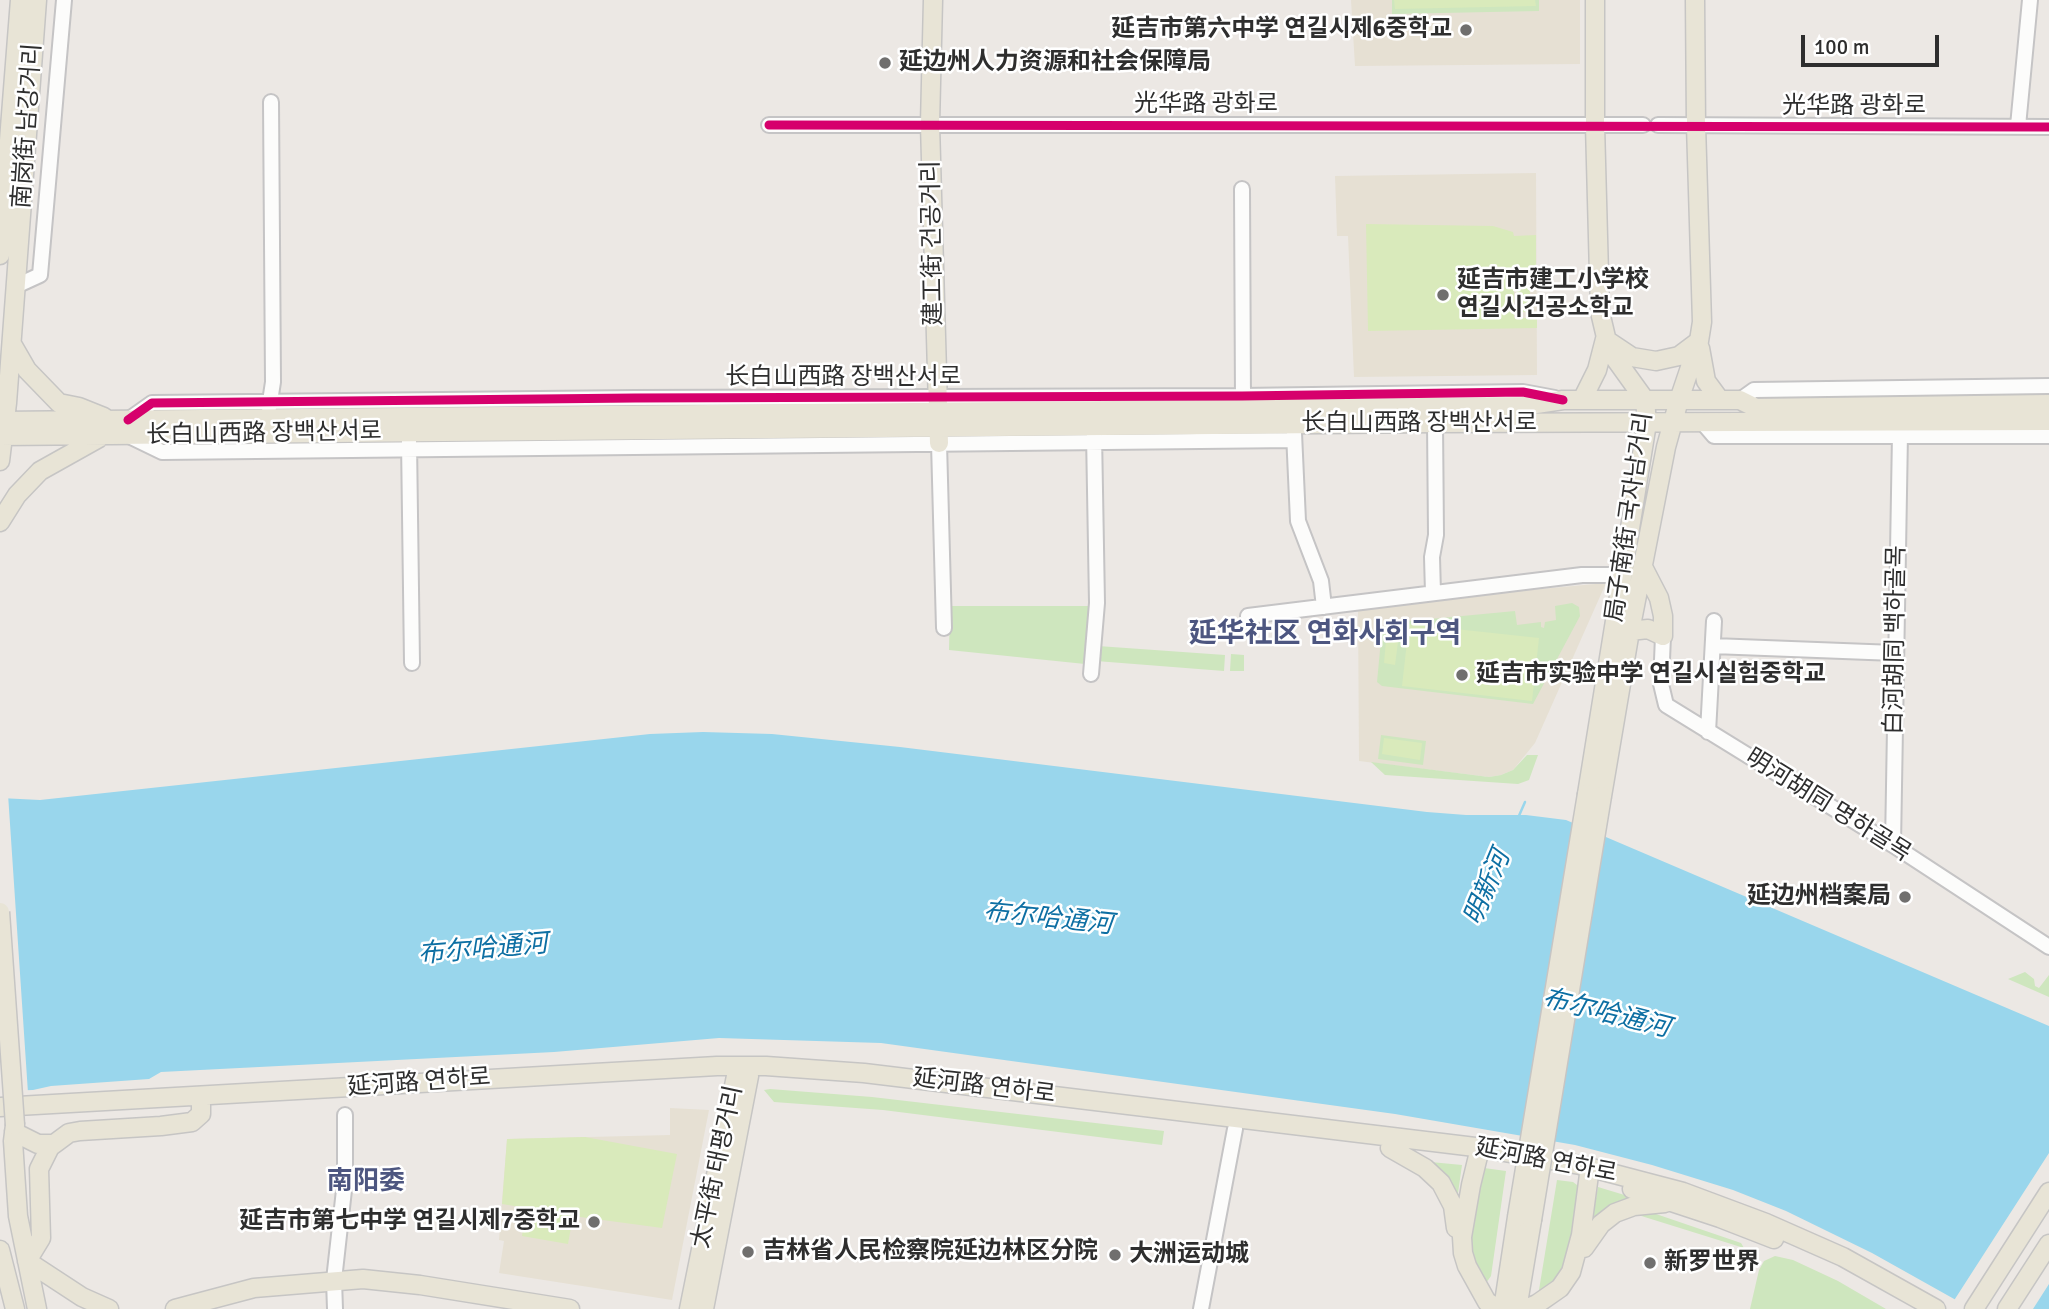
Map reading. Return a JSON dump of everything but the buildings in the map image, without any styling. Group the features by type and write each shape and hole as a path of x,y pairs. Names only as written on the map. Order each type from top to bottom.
{"main road":[{"name":"南岗街 남강거리","path":"0,255 20,0"},
{"name":"南岗街 남강거리","path":"0,461 37,0"},
{"name":"建工街 건공거리","path":"933,0 930,124 938,420"},
{"name":"局子南街 국자남거리","path":"1594,795 1647,423 1645,400 1609,350 1600,312 1595,0"},
{"name":"局子南街 국자남거리","path":"1594,795 1672,422 1699,341 1702,322 1695,0"},
{"path":"1582,400 1597,370 1605,339 1632,357 1656,361 1679,356 1699,341 1703,374 1720,400"},
{"path":"11,343 27,370 58,403 79,407 123,426"},
{"name":"长白山西路 장백산서로","path":"2,428 123,426 409,441 938,420 1242,402 1522,406 1563,400 1740,400 1756,408 2049,404"},
{"name":"长白山西路 장백산서로","path":"2,428 103,436 123,426 269,410 938,420 1094,434 1260,426 1294,432 1435,423 2049,421"},
{"path":"1234,440 1260,426"},
{"path":"0,522 17,495 40,471 103,436"},
{"path":"1630,631 1648,629 1663,636 1663,616 1658,598 1643,567"},
{"path":"1511,1308 1594,795"},
{"path":"0,912 10,1125 18,1216 37,1309"},
{"name":"延河路 연하로","path":"743,1073 873,1084 1390,1148 1476,1153"},
{"name":"延河路 연하로","path":"0,1107 201,1101 743,1073 890,1076 1476,1153 1683,1192 1774,1226 1843,1257 1936,1309"},
{"name":"太平街 태평거리","path":"689,1309 743,1073"},
{"name":"太平街 태평거리","path":"704,1309 743,1073"},
{"path":"27,1261 41,1238 39,1169 54,1144 69,1133 80,1131 192,1122 200,1116 201,1101"},
{"name":"延河路 연하로","path":"10,1125 201,1101"},
{"path":"10,1125 38,1144 54,1144"},
{"path":"1390,1148 1425,1168 1441,1183 1453,1206 1456,1228"},
{"path":"1476,1153 1454,1240 1460,1269 1481,1309"},
{"path":"1476,1153 1462,1237 1463,1253 1467,1266 1487,1302 1495,1307 1530,1307 1560,1288 1571,1272 1581,1235 1592,1173"},
{"path":"1548,1309 1573,1283 1581,1267 1592,1173"},
{"name":"延河路 연하로","path":"1592,1173 1720,1218 1826,1261 1914,1309"},
{"path":"1974,1309 2049,1192"},
{"path":"1584,1248 1601,1224 1615,1213 1634,1206 1672,1202"},
{"path":"2007,1309 2049,1244"},
{"path":"0,1251 3,1281 15,1309"},
{"path":"27,1261 82,1297 109,1309"},
{"path":"175,1309 254,1288 363,1279 392,1281 570,1309"}],"street":[{"path":"16,286 40,275 64,0"},
{"path":"2018,126 2029,0"},
{"path":"269,410 273,382 271,102"},
{"name":"光华路 광화로","path":"769,125 2049,127"},
{"path":"1242,189 1242,402"},
{"name":"长白山西路 장백산서로","path":"1740,400 1754,390 2049,386"},
{"path":"938,420 944,628"},
{"name":"长白山西路 장백산서로","path":"1702,422 1714,436 2049,436"},
{"path":"1433,593 1432,557 1436,535 1435,423"},
{"path":"1294,432 1298,521 1321,581 1324,607"},
{"name":"长白山西路 장백산서로","path":"1094,434 1234,440 1294,432"},
{"path":"1091,674 1097,603 1094,434"},
{"name":"白河胡同 백하골목","path":"1893,845 1900,434"},
{"path":"409,441 412,663"},
{"path":"1248,617 1582,575 1624,576"},
{"path":"1708,732 1714,621"},
{"name":"明河胡同 명하골목","path":"1663,636 1661,684 1666,705 1893,845 2049,947"},
{"path":"1713,646 1895,653"},
{"path":"335,1309 334,1280 345,1181 345,1115"},
{"path":"1201,1309 1234,1129"}],"shaded area":[{"name":"延吉市第六中学 연길시제6중학교","path":"1351,0 1580,0 1580,64 1355,66"},
{"name":"延吉市建工小学校 연길시건공소학교","path":"1536,173 1537,375 1354,377 1348,236 1337,236 1335,176"},
{"name":"延吉市实验中学 연길시실험중학교","path":"1606,583 1535,743 1513,770 1489,777 1359,761 1358,606"},
{"name":"延吉市第七中学 연길시제7중학교","path":"670,1108 709,1110 672,1300 499,1273 504,1241 499,1240 507,1139 670,1135"}],"green space":[{"path":"1392,0 1539,0 1539,11 1392,14"},
{"path":"1394,0 1535,0 1536,6 1395,9"},
{"path":"1366,224 1493,226 1513,232 1514,236 1536,235 1536,272 1514,274 1514,318 1537,318 1537,328 1368,331"},
{"path":"1517,286 1530,286 1530,312 1517,312"},
{"path":"1572,603 1579,607 1580,616 1533,704 1382,686 1377,682 1382,629 1388,623 1515,611 1517,625 1541,622 1541,627 1544,628 1545,622 1556,620 1555,606"},
{"path":"950,606 1090,606 1085,664 949,650"},
{"path":"1409,624 1539,638 1532,701 1402,686"},
{"path":"1386,640 1398,642 1395,665 1384,663"},
{"path":"1098,646 1225,655 1224,671 1096,661"},
{"path":"1231,654 1244,655 1244,671 1230,671"},
{"path":"1381,735 1426,741 1423,765 1378,759"},
{"path":"1384,738 1422,743 1420,760 1382,754"},
{"path":"1527,755 1538,755 1529,780 1518,784 1385,775 1371,762 1489,777 1513,770"},
{"path":"2025,972 2034,979 2035,986 2039,988 2049,975 2049,997 2008,979"},
{"path":"764,1090 872,1097 1164,1131 1162,1145 883,1110 774,1102"},
{"path":"585,1137 677,1154 662,1228 573,1216 568,1244 522,1236 526,1208 502,1204 507,1139"},
{"path":"1420,1161 1462,1165 1456,1207"},
{"path":"1484,1168 1506,1171 1491,1276 1486,1283 1467,1255 1479,1171"},
{"path":"1557,1180 1573,1182 1581,1188 1566,1273 1542,1291 1539,1290"},
{"path":"1598,1187 1641,1200 1591,1228"},
{"path":"1635,1214 1656,1214 1741,1243 1744,1248"},
{"path":"1775,1256 1793,1260 1838,1281 1886,1309 1750,1309 1759,1270 1764,1261"}],"water":[{"name":"布尔哈通河","path":"650,734 772,734 900,747 1427,812 1526,815 1566,820 2049,1026 2049,1309 1972,1309 1872,1253 1786,1211 1733,1190 1575,1145 1395,1114 881,1043 719,1038 554,1052 161,1072 149,1079 0,1091 0,798 40,800"}],"pier":[{"path":"0,794 8,794 28,1093 0,1094"},
{"path":"2049,1153 2049,1284 2033,1309 1965,1309 1953,1302"}],"waterway":[{"name":"明新河","path":"1518,818 1525,802"}],"cycle path":[{"path":"769,125 2049,127"},
{"path":"128,420 152,403 1523,392 1563,400"}],"place":[{"name":"延吉市第六中学 연길시제6중학교","path":"1466,30"},
{"name":"延边州人力资源和社会保障局","path":"885,63"},
{"name":"延吉市建工小学校 연길시건공소학교","path":"1443,295"},
{"name":"延吉市实验中学 연길시실험중학교","path":"1462,675"},
{"name":"延边州档案局","path":"1905,897"},
{"name":"延吉市第七中学 연길시제7중학교","path":"594,1222"},
{"name":"吉林省人民检察院延边林区分院","path":"748,1252"},
{"name":"大洲运动城","path":"1115,1255"},
{"name":"新罗世界","path":"1650,1263"}],"district":[{"name":"延华社区 연화사회구역","path":"1325,635"},
{"name":"南阳委","path":"366,1182"}]}
